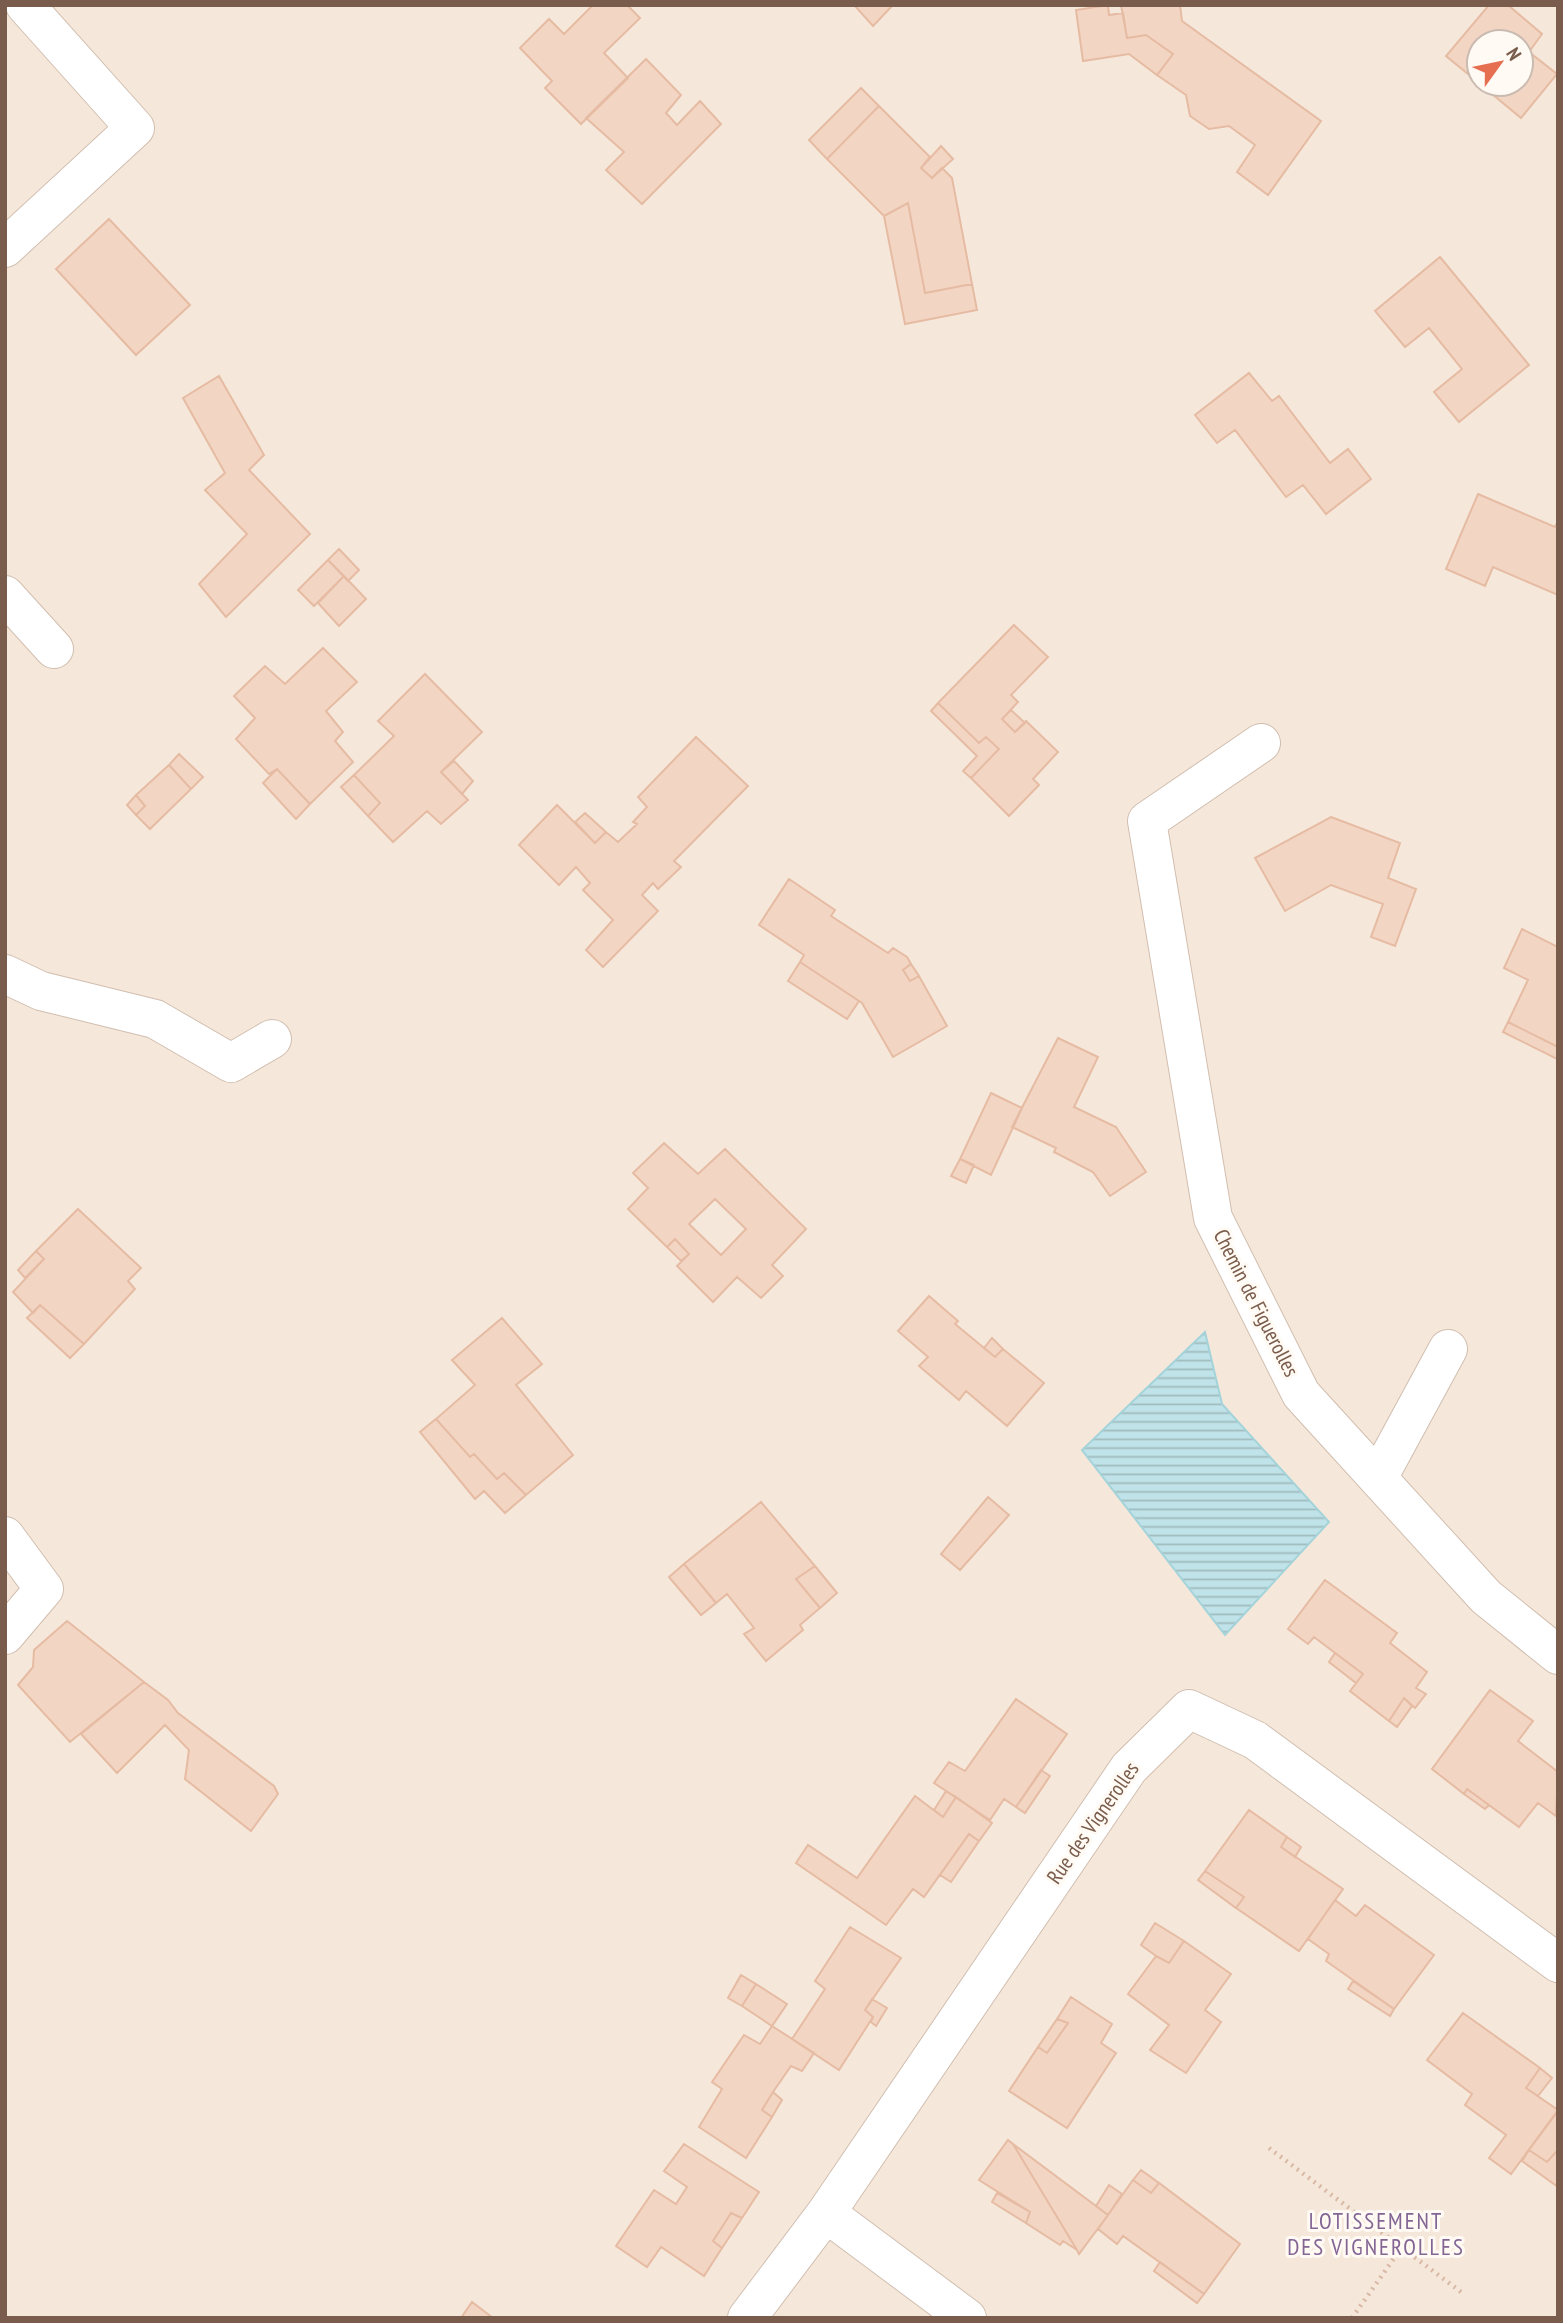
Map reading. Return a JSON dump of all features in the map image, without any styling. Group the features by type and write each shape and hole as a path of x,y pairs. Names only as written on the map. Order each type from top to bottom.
{"street":[{"path":"5,248 135,128 25,5"},
{"path":"5,595 54,649"},
{"name":"Chemin de Figuerolles","path":"1261,743 1147,821 1213,1218 1301,1394 1486,1597 1558,1655"},
{"path":"5,974 41,991 155,1019 231,1063 272,1039"},
{"path":"1378,1478 1448,1349"},
{"path":"5,1536 44,1589 5,1635"},
{"name":"Rue des Vignerolles","path":"747,2318 826,2213 1129,1768 1189,1709 1255,1740 1558,1963"},
{"path":"826,2213 967,2318"}],"path":[{"path":"1269,2148 1465,2295"},
{"path":"1352,2318 1402,2247"}],"shaded area":[{"path":"5,5 1558,5 1558,2318 5,2318"}],"water":[{"path":"1205,1332 1222,1404 1329,1522 1225,1635 1082,1450"}],"building":[{"path":"593,5 627,5 640,18 604,53 628,78 581,124 545,88 552,81 520,48 549,19 564,34"},
{"path":"854,5 893,5 873,26"},
{"path":"1108,5 1109,15 1123,13 1127,38 1146,35 1173,54 1157,75 1129,54 1083,61 1076,10"},
{"path":"1121,5 1180,5 1182,21 1321,121 1268,195 1237,172 1255,145 1229,126 1209,129 1190,116 1186,95 1157,75 1173,54 1146,35 1127,38"},
{"path":"1489,5 1508,5 1535,28 1470,28"},
{"path":"1535,28 1542,34 1535,44"},
{"path":"1465,33 1465,72 1446,56"},
{"path":"1535,57 1557,74 1521,118 1497,98 1535,98"},
{"path":"646,59 681,95 666,113 677,125 700,101 721,124 642,204 606,170 624,152 586,118"},
{"path":"861,88 879,106 827,159 809,140"},
{"path":"879,106 930,157 921,168 932,178 942,168 952,178 972,284 925,293 908,203 884,216 827,159"},
{"path":"941,146 953,159 932,178 921,168"},
{"path":"908,203 925,293 972,284 977,310 905,324 884,216"},
{"path":"109,219 190,305 136,355 56,269"},
{"path":"1440,257 1529,365 1459,422 1434,392 1462,369 1429,328 1405,347 1375,311"},
{"path":"1249,373 1272,401 1279,396 1330,463 1348,449 1371,479 1326,514 1303,485 1286,497 1235,430 1217,443 1195,415"},
{"path":"219,376 264,455 249,470 310,534 226,617 199,584 247,534 205,490 225,473 183,398"},
{"path":"1478,494 1555,527 1558,521 1558,595 1493,567 1485,586 1446,569"},
{"path":"339,549 359,570 348,581 328,560"},
{"path":"328,560 344,576 314,606 298,590"},
{"path":"344,576 366,599 339,626 318,603"},
{"path":"1014,625 1048,657 1011,695 1018,702 1002,719 1015,732 1026,721 1058,752 1033,779 1039,785 1009,816 971,778 999,749 986,737 979,743 938,703"},
{"path":"323,648 357,682 326,711 343,732 335,741 353,762 310,804 277,769 269,774 236,739 255,718 234,696 265,666 285,684"},
{"path":"425,674 482,732 441,772 468,800 441,824 427,811 393,842 368,816 380,803 354,775 394,736 378,721"},
{"path":"938,703 979,743 986,737 999,749 971,778 963,771 977,756 931,711"},
{"path":"1011,710 1025,723 1015,732 1002,719"},
{"path":"696,737 748,786 674,861 681,867 658,889 653,883 642,895 658,911 603,967 586,950 613,920 583,890 590,883 576,867 559,885 519,845 557,805 595,843 606,832 618,842 637,824 633,822 647,807 638,797"},
{"path":"179,754 203,777 191,789 169,765"},
{"path":"454,761 473,781 462,794 441,772"},
{"path":"169,765 191,789 150,829 136,815 145,806 136,795"},
{"path":"277,769 310,804 296,819 263,783"},
{"path":"354,775 380,803 368,816 341,787"},
{"path":"136,795 145,806 136,815 127,805"},
{"path":"585,813 606,832 595,843 575,822"},
{"path":"1331,817 1400,843 1388,878 1416,889 1395,946 1371,937 1383,904 1331,885 1285,911 1255,858"},
{"path":"789,879 835,910 831,916 888,953 893,948 907,957 911,964 903,970 910,981 919,976 947,1026 893,1057 862,1003 800,962 804,955 759,925"},
{"path":"1522,929 1558,947 1558,1047 1508,1022 1528,980 1504,968"},
{"path":"800,962 859,1001 847,1019 788,981"},
{"path":"911,964 919,976 910,981 903,970"},
{"path":"1508,1022 1558,1047 1557,1059 1503,1032"},
{"path":"1058,1038 1098,1057 1074,1107 1116,1127 1146,1172 1110,1196 1093,1172 1054,1152 1056,1148 1012,1127"},
{"path":"991,1093 1022,1108 991,1175 960,1159"},
{"path":"664,1143 698,1174 725,1149 806,1229 772,1265 783,1276 761,1298 737,1277 713,1302 677,1266 689,1254 675,1239 667,1247 628,1209 648,1188 633,1173","holes":["715,1199 746,1229 721,1255 689,1224"]},
{"path":"960,1159 974,1165 966,1183 951,1176"},
{"path":"78,1209 141,1268 128,1281 135,1289 84,1344 40,1305 33,1313 13,1292 44,1259 36,1251"},
{"path":"675,1239 689,1254 681,1261 667,1247"},
{"path":"36,1251 44,1259 25,1278 18,1270"},
{"path":"929,1296 958,1321 955,1324 995,1357 1003,1349 1044,1383 1007,1426 966,1391 959,1400 919,1366 928,1357 898,1331"},
{"path":"40,1305 84,1344 70,1358 27,1318"},
{"path":"502,1318 542,1364 516,1385 573,1455 526,1495 504,1473 497,1479 474,1454 470,1457 436,1419 475,1385 452,1360"},
{"path":"992,1338 1003,1349 995,1357 984,1348"},
{"path":"436,1419 470,1457 474,1454 497,1479 504,1473 526,1495 505,1513 484,1491 475,1499 420,1432"},
{"path":"988,1497 1009,1515 960,1570 941,1554"},
{"path":"761,1502 815,1566 796,1579 820,1608 800,1625 803,1630 766,1661 744,1634 754,1628 727,1594 716,1603 684,1564"},
{"path":"684,1564 716,1603 701,1615 669,1577"},
{"path":"815,1566 837,1593 820,1608 796,1579"},
{"path":"1325,1580 1397,1633 1390,1643 1427,1672 1416,1688 1426,1694 1415,1708 1404,1698 1389,1721 1350,1691 1363,1674 1314,1637 1308,1644 1288,1629"},
{"path":"67,1621 144,1682 70,1742 18,1685 33,1667 34,1650"},
{"path":"1335,1653 1363,1674 1356,1683 1329,1662"},
{"path":"144,1682 168,1700 178,1713 274,1786 278,1794 251,1831 185,1779 189,1750 165,1725 117,1773 81,1734"},
{"path":"1490,1690 1533,1721 1518,1741 1558,1772 1556,1816 1538,1803 1519,1827 1467,1789 1464,1794 1432,1769"},
{"path":"1404,1698 1412,1706 1397,1727 1389,1721"},
{"path":"1016,1699 1067,1734 1016,1807 1004,1799 990,1820 934,1783 949,1762 965,1771"},
{"path":"1041,1770 1050,1776 1025,1813 1016,1807"},
{"path":"1467,1789 1489,1805 1485,1809 1464,1794"},
{"path":"946,1791 956,1797 943,1817 934,1810"},
{"path":"915,1796 943,1817 956,1797 992,1823 979,1841 969,1834 924,1897 913,1889 886,1925 796,1863 808,1845 857,1878"},
{"path":"1249,1810 1287,1837 1281,1847 1343,1889 1299,1951 1236,1908 1244,1897 1205,1871"},
{"path":"969,1834 979,1841 951,1882 940,1875"},
{"path":"1287,1837 1301,1847 1295,1857 1281,1847"},
{"path":"1205,1871 1244,1897 1236,1908 1198,1880"},
{"path":"1335,1900 1356,1916 1365,1905 1434,1955 1394,2009 1326,1961 1329,1954 1308,1939"},
{"path":"1155,1923 1184,1941 1169,1963 1141,1945"},
{"path":"850,1927 901,1958 865,2010 873,2017 839,2070 792,2039 825,1989 815,1981"},
{"path":"1184,1941 1231,1974 1205,2010 1221,2022 1186,2073 1150,2050 1169,2025 1128,1994 1156,1956 1169,1963"},
{"path":"741,1975 756,1984 742,2006 728,1998"},
{"path":"1353,1981 1394,2009 1390,2016 1348,1989"},
{"path":"756,1984 787,2004 772,2026 742,2006"},
{"path":"1071,1997 1112,2024 1101,2043 1116,2053 1067,2128 1009,2091 1038,2047 1047,2053 1068,2023 1057,2019"},
{"path":"872,1999 887,2008 876,2026 871,2022 873,2017 865,2010"},
{"path":"1463,2013 1540,2068 1526,2088 1558,2110 1511,2174 1489,2158 1506,2135 1465,2105 1472,2094 1427,2060"},
{"path":"1057,2019 1068,2023 1047,2053 1038,2047"},
{"path":"772,2026 814,2053 802,2071 791,2066 773,2092 762,2110 772,2117 746,2158 699,2127 722,2089 712,2082 744,2035 760,2044"},
{"path":"1540,2068 1552,2078 1538,2096 1526,2088"},
{"path":"773,2092 782,2100 772,2117 762,2110"},
{"path":"1558,2111 1558,2153 1547,2162 1529,2150"},
{"path":"1008,2140 1013,2144 1077,2250 1063,2241 1060,2245 1026,2223 1030,2212 979,2180"},
{"path":"684,2144 759,2192 742,2218 731,2213 713,2241 722,2248 704,2276 661,2247 647,2267 616,2246 654,2190 676,2204 687,2187 664,2171"},
{"path":"1013,2144 1108,2215 1079,2254 1077,2250"},
{"path":"1529,2150 1547,2162 1558,2153 1558,2187 1522,2161"},
{"path":"1141,2170 1159,2183 1151,2193 1133,2180"},
{"path":"1133,2180 1151,2193 1159,2183 1240,2244 1204,2294 1123,2236 1117,2244 1098,2229"},
{"path":"1109,2185 1122,2194 1108,2215 1096,2206"},
{"path":"997,2193 1030,2212 1026,2223 992,2202"},
{"path":"731,2213 742,2218 722,2248 713,2241"},
{"path":"1160,2262 1204,2294 1197,2303 1154,2271"},
{"path":"472,2302 493,2318 461,2318"}],"district":[{"name":"LOTISSEMENT DES VIGNEROLLES","path":"1376,2234"}]}
